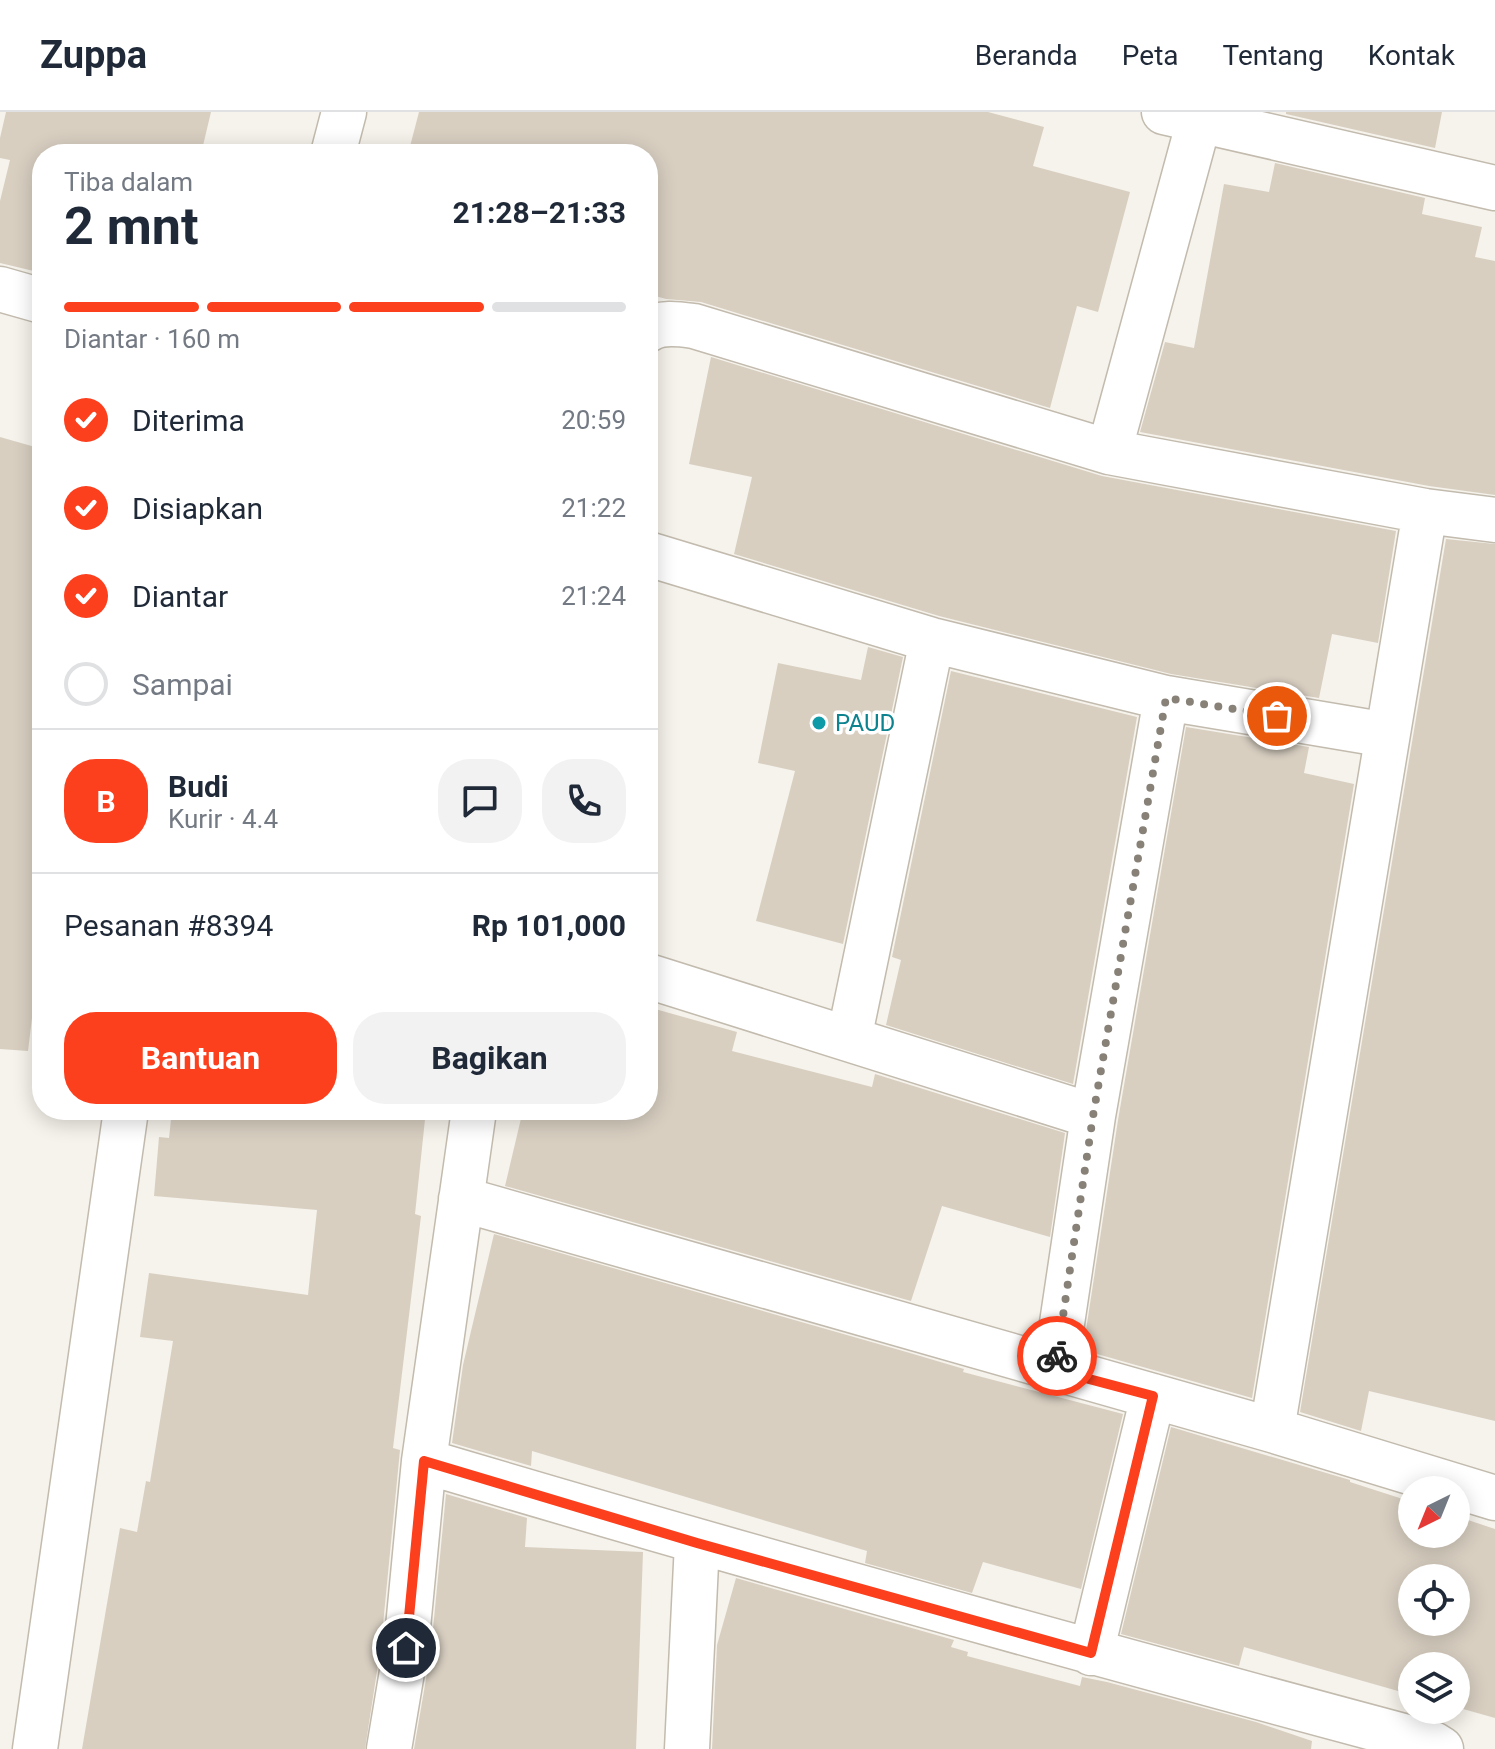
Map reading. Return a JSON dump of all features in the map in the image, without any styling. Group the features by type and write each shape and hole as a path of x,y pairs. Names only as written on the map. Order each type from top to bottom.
{"street":[{"path":"336,144 344,112"},
{"path":"1109,452 1182,116 1495,188"},
{"path":"0,289 32,298"},
{"path":"658,325 694,326 1109,452 1425,511 1495,520"},
{"path":"1272,1430 1425,511"},
{"path":"658,557 932,640 1166,698 1387,735"},
{"path":"849,1039 932,640"},
{"path":"1055,1370 1093,1116 1166,698"},
{"path":"658,979 1093,1116"},
{"path":"35,1749 125,1120"},
{"path":"389,1749 406,1648 424,1461 473,1120"},
{"path":"461,1199 1272,1430 1495,1498"},
{"path":"1091,1653 1153,1396"},
{"path":"424,1461 697,1543 1433,1744 1441,1749"},
{"path":"687,1749 697,1543"}],"building":[{"path":"6,112 211,112 203,144 32,144 32,271 0,263 0,201 10,160 0,158 0,138"},
{"path":"419,112 988,112 1044,127 1033,166 1130,192 1098,312 1077,306 1050,408 701,302 658,297 658,144 411,144"},
{"path":"1286,112 1442,112 1435,148"},
{"path":"1275,163 1425,198 1422,214 1482,227 1475,257 1495,261 1495,495 1429,486 1140,432 1165,342 1194,348 1224,184 1269,192"},
{"path":"711,357 1102,476 1396,531 1378,643 1332,634 1319,698 1171,674 939,616 734,554 752,477 689,464"},
{"path":"0,437 32,446 32,1018 28,1051 0,1049"},
{"path":"1446,539 1495,544 1495,1421 1369,1391 1361,1431 1300,1412"},
{"path":"868,647 903,657 843,944 756,921 795,771 758,763 778,663 861,680"},
{"path":"951,671 1137,717 1073,1084 886,1025 901,960 892,957"},
{"path":"1186,727 1309,747 1304,773 1354,784 1252,1398 1083,1350 1118,1120"},
{"path":"658,1010 737,1032 732,1051 872,1087 875,1074 1065,1133 1050,1237 942,1206 911,1301 505,1186 521,1120 658,1120"},
{"path":"171,1120 425,1120 415,1214 421,1216 393,1448 400,1450 381,1645 365,1749 82,1749 120,1528 137,1532 146,1481 150,1482 173,1341 140,1337 149,1273 308,1295 317,1210 154,1196 159,1137 169,1138"},
{"path":"494,1234 910,1353 964,1369 963,1372 1123,1414 1081,1589 983,1562 972,1593 865,1563 867,1551 532,1451 531,1466 452,1443 463,1365"},
{"path":"1171,1427 1350,1480 1398,1497 1398,1548 1470,1548 1470,1521 1495,1529 1495,1718 1470,1711 1470,1652 1398,1652 1398,1691 1244,1647 1239,1666 1121,1634"},
{"path":"446,1494 527,1518 525,1547 643,1552 636,1749 414,1749 431,1650"},
{"path":"736,1578 954,1640 951,1647 968,1652 967,1656 1080,1686 1082,1677 1107,1682 1256,1722 1312,1741 1311,1749 712,1749 717,1645"}],"way so far":[{"path":"1057,1356 1093,1116 1166,698 1277,716"}],"place":[{"name":"PAUD","path":"819,723"}],"route":[{"path":"406,1648 424,1461 697,1543 1091,1653 1153,1396 1055,1370 1057,1356"}]}
